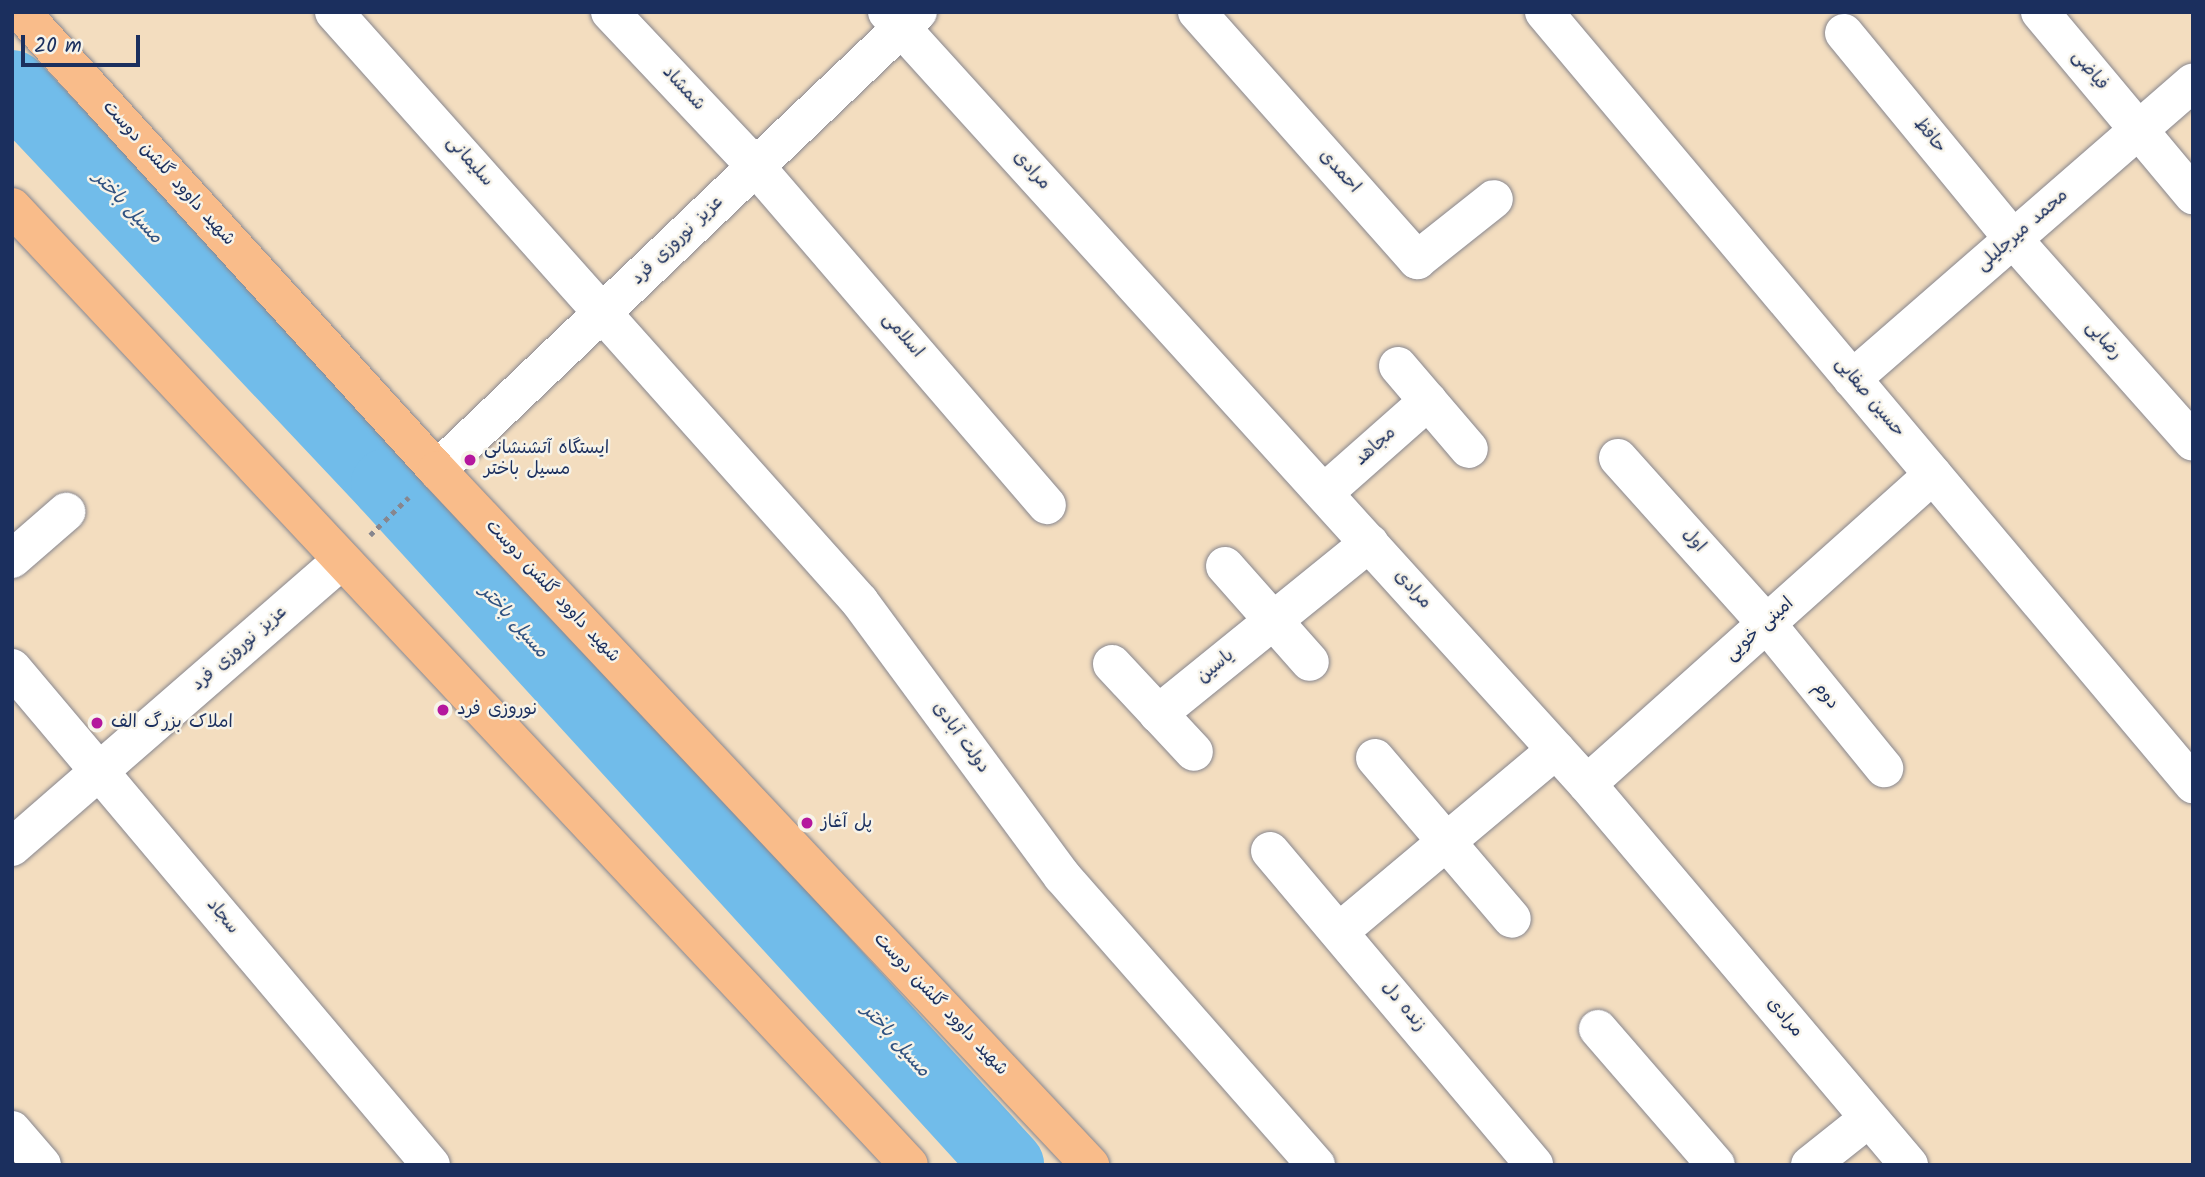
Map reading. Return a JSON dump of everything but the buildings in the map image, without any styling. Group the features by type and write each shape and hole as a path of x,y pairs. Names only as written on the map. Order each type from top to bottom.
{"main road":[{"name":"شهید داوود گلشن دوست","path":"21,12 427,480 1090,1165"},
{"path":"12,207 909,1165"}],"street":[{"name":"سلیمانی","path":"334,12 605,311"},
{"name":"شمشاد","path":"610,12 756,167"},
{"name":"احمدی","path":"1197,12 1418,260 1494,200"},
{"name":"حسین صفایی","path":"1544,12 2193,784"},
{"name":"فیاضی","path":"2040,12 2193,195"},
{"name":"عزیز نوروزی فرد","path":"427,480 756,167 902,18"},
{"name":"مرادی","path":"902,18 1587,784 1909,1165"},
{"name":"حافظ","path":"1844,33 2013,239"},
{"name":"محمد میرجلیلی","path":"1852,379 2193,83"},
{"name":"اسلامی","path":"756,167 1047,505"},
{"name":"رضایی","path":"2013,239 2193,442"},
{"name":"دولت آبادی","path":"605,311 860,602 1062,876 1316,1165"},
{"path":"1398,366 1469,449"},
{"name":"مجاهد","path":"1324,493 1428,401"},
{"name":"اول","path":"1619,458 1767,624"},
{"name":"امینی خویی","path":"1587,784 1933,475"},
{"path":"12,559 66,512"},
{"name":"یاسین","path":"1157,714 1369,543"},
{"name":"عزیز نوروزی فرد","path":"12,847 341,561"},
{"path":"1225,566 1310,662"},
{"name":"دوم","path":"1767,624 1884,768"},
{"path":"1112,664 1194,752"},
{"name":"سجاد","path":"12,668 431,1165"},
{"path":"1340,931 1556,750"},
{"path":"1375,758 1512,919"},
{"name":"زنده دل","path":"1270,851 1534,1165"},
{"path":"1598,1029 1716,1165"},
{"path":"1810,1165 1869,1118"},
{"path":"12,1130 42,1165"}],"path":[{"path":"380,525 427,480"}],"waterway":[{"name":"مسیل باختر","path":"12,86 387,484 1008,1165"}],"place":[{"name":"ایستگاه آتشنشانی مسیل باختر","path":"470,460"},
{"name":"نوروزی فرد","path":"443,710"},
{"name":"املاک بزرگ الف","path":"97,723"},
{"name":"پل آغاز","path":"807,823"}]}
